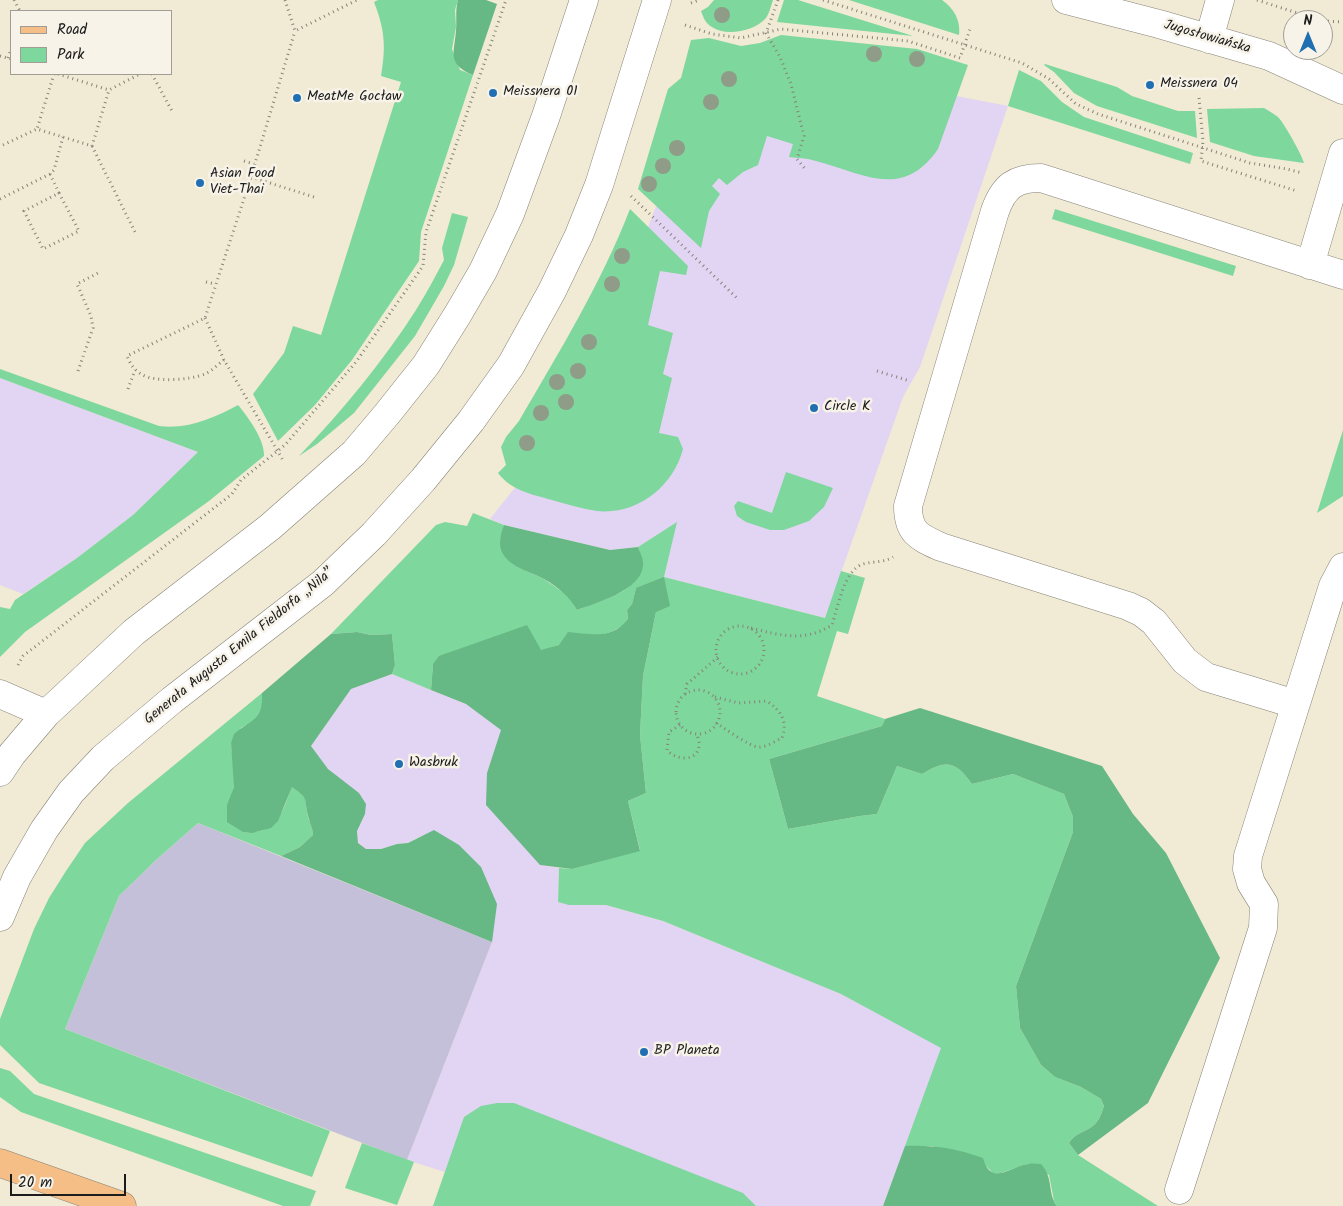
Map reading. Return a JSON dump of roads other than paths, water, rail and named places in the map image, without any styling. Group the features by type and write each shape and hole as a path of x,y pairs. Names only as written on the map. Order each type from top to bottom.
{"main road":[{"path":"0,1163 122,1206"}],"street":[{"path":"0,772 12,754 46,714 134,632 270,527 354,453 388,414 426,365 483,270 510,214 546,116 584,0"},
{"name":"Generała Augusta Emila Fieldorfa „Nila”","path":"0,917 17,877 44,830 71,792 103,758 172,700 323,583 374,534 423,480 471,421 511,365 552,291 579,235 599,185 657,0"},
{"name":"Jugosłowiańska","path":"1066,0 1269,56 1343,90"},
{"path":"1208,39 1220,0"},
{"path":"1310,265 1343,153"},
{"path":"1295,704 1206,677 1185,661 1154,622 1134,609 960,553 922,538 912,528 908,519 910,497 995,212 1000,199 1008,188 1017,181 1041,178 1343,275"},
{"path":"1179,1190 1263,928 1264,904 1251,883 1247,869 1248,856 1333,586 1343,566"},
{"path":"0,694 46,714"}],"place":[{"name":"Meissnera 04","path":"1150,85"},
{"name":"Meissnera 01","path":"493,93"},
{"name":"MeatMe Gocław","path":"297,98"},
{"name":"Asian Food Viet-Thai","path":"200,183"},
{"name":"Circle K","path":"814,408"},
{"name":"Wasbruk","path":"399,764"},
{"name":"BP Planeta","path":"644,1052"}]}
